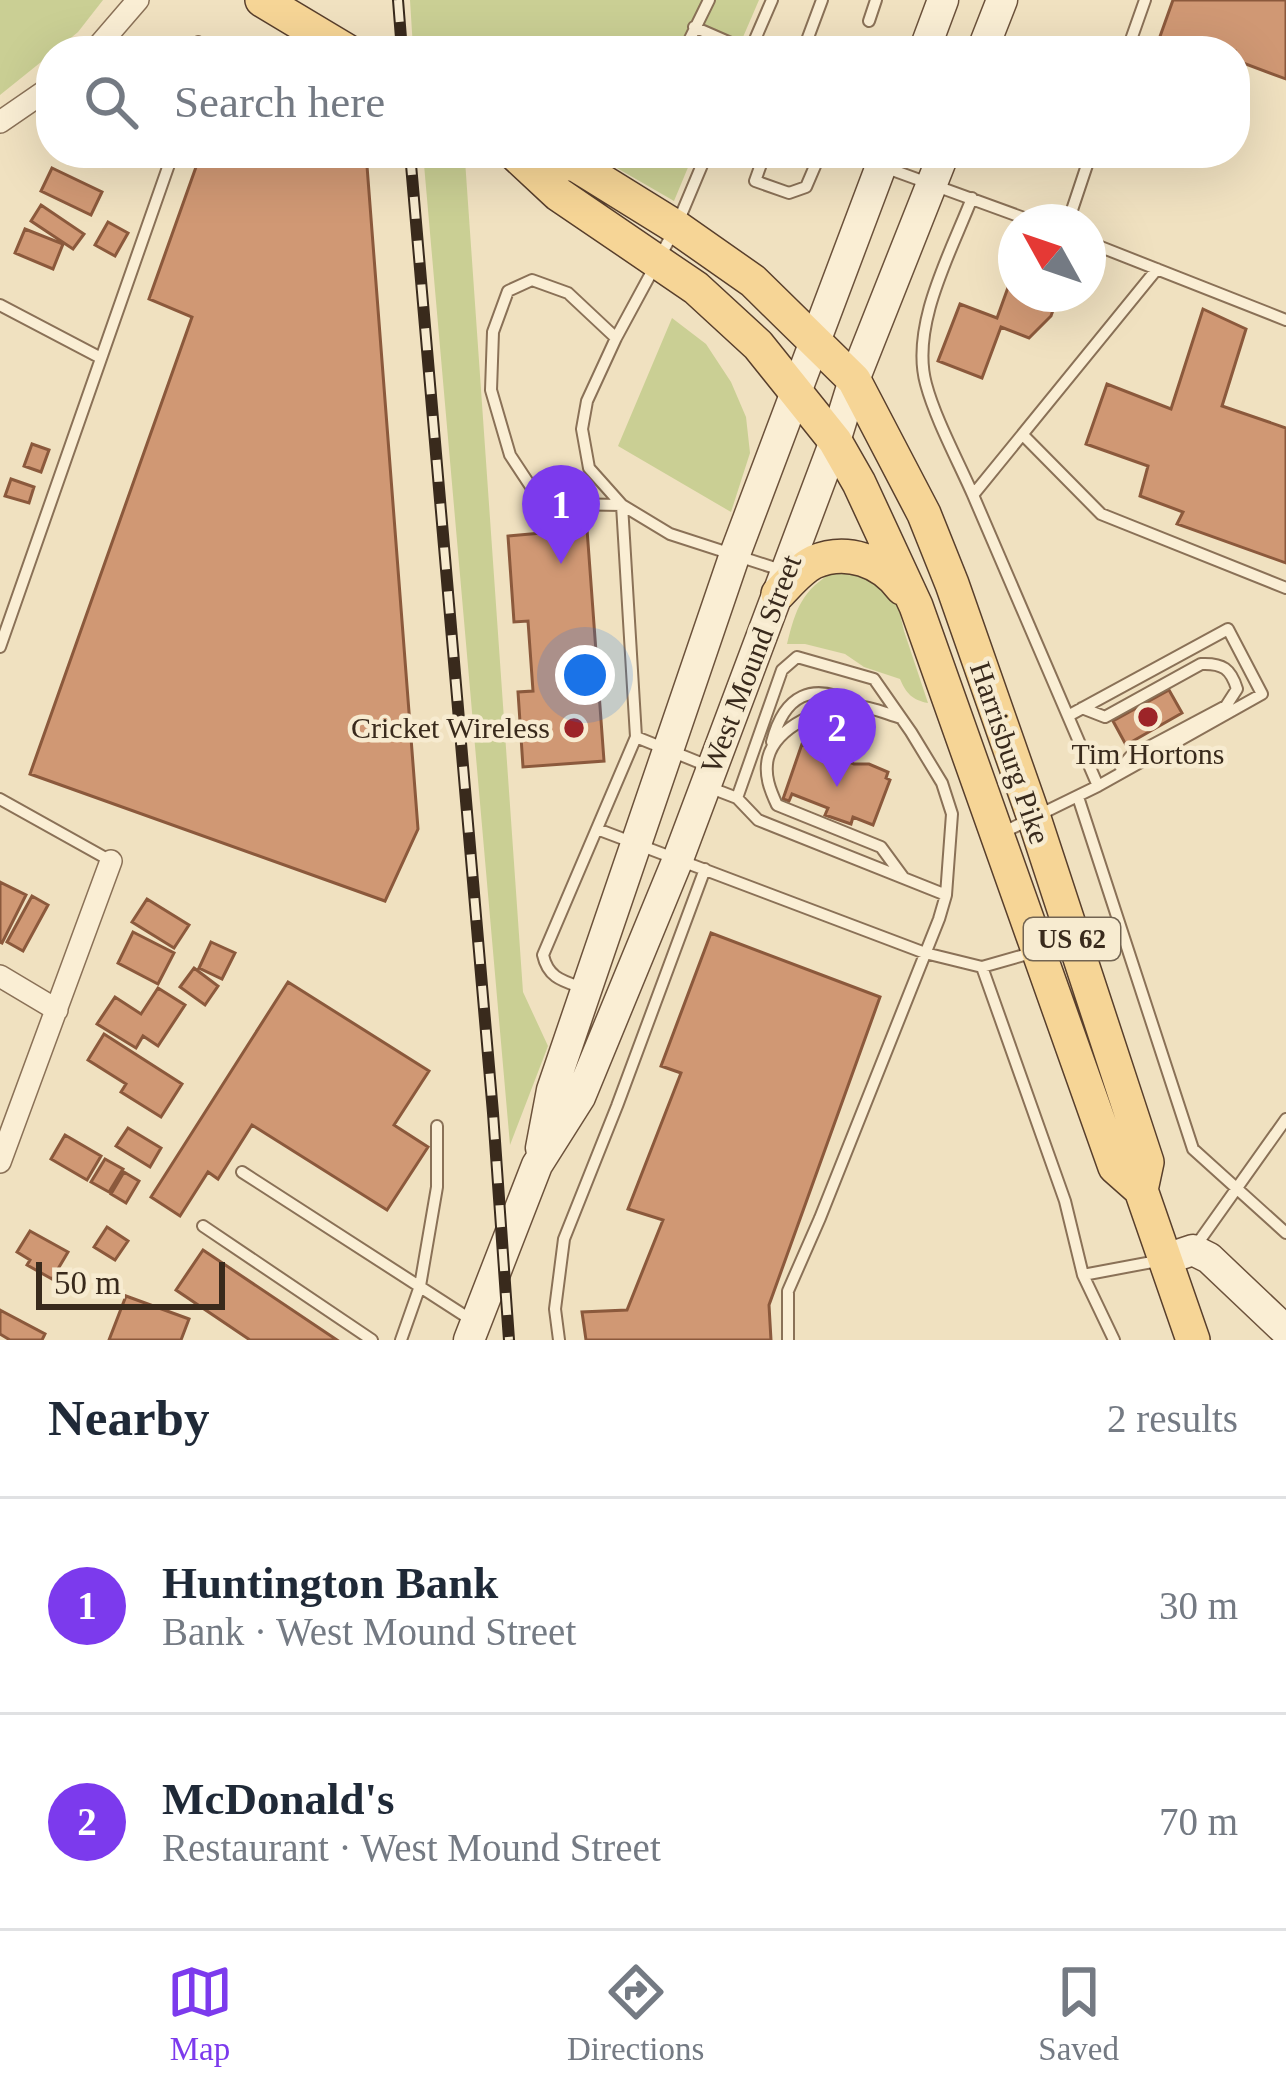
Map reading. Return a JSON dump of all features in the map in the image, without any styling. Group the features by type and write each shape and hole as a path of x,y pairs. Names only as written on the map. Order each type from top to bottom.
{"main road":[{"path":"262,0 322,36"},
{"path":"930,36 944,0"},
{"path":"988,36 1002,0"},
{"name":"US 62","path":"530,168 558,194 695,288 758,345 796,395"},
{"name":"US 62","path":"581,168 754,281 816,340"},
{"name":"West Mound Street","path":"473,1332 537,1166 552,1090 735,554 881,168"},
{"name":"West Mound Street","path":"537,1166 580,1096 691,864 709,776 854,380 938,168"},
{"name":"Harrisburg Pike","path":"816,340 854,380 924,514 952,584 1147,1162 1142,1190"},
{"name":"Harrisburg Pike","path":"796,395 835,441 859,483 916,606 1115,1167 1142,1190 1179,1254 1192,1340"},
{"path":"782,583 812,563 855,558 891,573 916,606"},
{"path":"1179,1254 1209,1258 1286,1331"}],"street":[{"path":"107,36 138,0"},
{"path":"0,122 36,97"},
{"path":"0,1162 111,861"},
{"path":"0,976 57,1010"}],"lane":[{"path":"690,36 709,0"},
{"path":"756,36 772,0"},
{"path":"809,36 822,0"},
{"path":"869,21 876,0"},
{"path":"1132,36 1145,0"},
{"path":"694,27 715,36"},
{"path":"0,647 168,168"},
{"path":"701,168 676,227 586,401 582,428 589,468 622,505 670,534 735,554 782,583"},
{"path":"760,168 755,182 789,193 806,187 814,168"},
{"path":"901,168 998,208"},
{"path":"1073,204 1086,168"},
{"path":"972,198 928,310 922,349 925,383 1098,786"},
{"path":"1106,249 1286,320"},
{"path":"973,495 1156,269"},
{"path":"616,338 568,293 532,280 508,291 493,332 491,390 510,455 539,499 622,505"},
{"path":"0,305 99,357"},
{"path":"1023,435 1101,514 1286,588"},
{"path":"586,989 555,978 543,955 635,737 622,505"},
{"path":"997,836 1078,797 1262,694 1228,629 1068,716"},
{"path":"737,798 782,670 797,657 874,679 942,783 952,814 946,895 788,1291 788,1340"},
{"path":"1082,708 1105,717 1202,664 1219,663 1232,673 1238,689 1226,706 1130,758 1115,776"},
{"path":"901,718 838,694 817,691 795,700 780,719 768,758 768,784 777,805 881,847 903,878"},
{"path":"768,758 779,737 804,720 858,705"},
{"path":"635,737 709,776 758,820 946,895"},
{"path":"1078,797 1193,1149 1286,1233"},
{"path":"0,799 111,861"},
{"path":"597,829 925,953 982,968 1073,941"},
{"path":"559,1340 555,1310 563,1239 616,1106 691,864"},
{"path":"982,968 1066,1201 1084,1275 1114,1340"},
{"path":"1084,1275 1179,1254 1237,1189 1286,1119"},
{"path":"400,1340 420,1286 437,1187 437,1126"},
{"path":"242,1172 420,1286 473,1332"},
{"path":"203,1226 372,1340"}],"green space":[{"path":"0,0 103,0 73,36 36,36 36,66 0,95"},
{"path":"410,0 759,0 743,36 412,36"},
{"path":"424,168 466,168 523,992 548,1046 510,1145"},
{"path":"617,168 688,168 674,201"},
{"path":"672,318 706,344 731,382 746,417 750,453 731,512 618,446"},
{"path":"835,571 868,575 897,601 928,703 910,695 900,679 864,667 845,654 787,644 802,601"}],"building":[{"path":"1173,0 1286,0 1286,79 1250,66 1250,36 1160,36"},
{"path":"52,168 102,192 91,215 41,191"},
{"path":"196,168 367,168 418,829 385,901 30,774 192,317 149,299"},
{"path":"41,205 84,234 73,249 31,221"},
{"path":"108,222 128,233 115,256 95,245"},
{"path":"25,229 63,244 53,269 15,253"},
{"path":"960,304 997,318 999,312 1052,312 1029,338 1001,327 982,378 938,361"},
{"path":"1203,309 1246,329 1222,406 1286,428 1286,563 1177,524 1183,512 1140,496 1148,466 1086,444 1107,384 1171,409"},
{"path":"32,444 49,450 41,472 24,466"},
{"path":"11,479 34,487 29,503 5,496"},
{"path":"587,529 604,761 523,767 518,692 533,691 528,621 514,622 508,536"},
{"name":"Tim Hortons","path":"1169,690 1182,713 1126,745 1113,721"},
{"path":"802,744 888,772 890,780 873,825 853,817 851,824 825,815 828,808 792,794 789,801 783,799"},
{"path":"0,882 26,895 2,943 0,942"},
{"path":"32,896 48,905 23,951 7,942"},
{"path":"147,899 189,925 174,948 132,922"},
{"path":"133,932 174,953 158,984 118,963"},
{"path":"711,933 880,997 769,1305 771,1340 586,1340 582,1312 627,1310 663,1220 628,1209 681,1073 661,1066"},
{"path":"211,942 235,953 222,979 199,968"},
{"path":"194,968 218,986 205,1005 180,987"},
{"path":"288,982 429,1071 394,1125 428,1147 387,1210 252,1125 218,1179 208,1172 180,1216 151,1197"},
{"path":"158,988 185,1005 158,1046 143,1036 136,1048 97,1024 115,997 141,1014"},
{"path":"104,1034 182,1084 161,1117 121,1092 126,1084 88,1060"},
{"path":"128,1128 161,1148 150,1167 116,1146"},
{"path":"65,1135 101,1156 87,1180 51,1159"},
{"path":"105,1159 123,1169 109,1192 91,1182"},
{"path":"124,1172 139,1181 126,1203 111,1194"},
{"path":"107,1227 128,1241 115,1260 94,1247"},
{"path":"30,1231 68,1252 52,1279 27,1265 30,1260 17,1252"},
{"path":"203,1250 337,1340 250,1340 176,1290"},
{"path":"126,1296 189,1319 181,1340 109,1340"},
{"path":"0,1310 45,1334 42,1340 10,1340 0,1334"}],"railway":[{"path":"398,0 401,36"},
{"path":"411,168 509,1340"}],"place":[{"name":"Huntington Bank","path":"561,564"},
{"name":"Tim Hortons","path":"1148,717"},
{"name":"Cricket Wireless","path":"574,728"},
{"name":"McDonald's","path":"837,787"}]}
